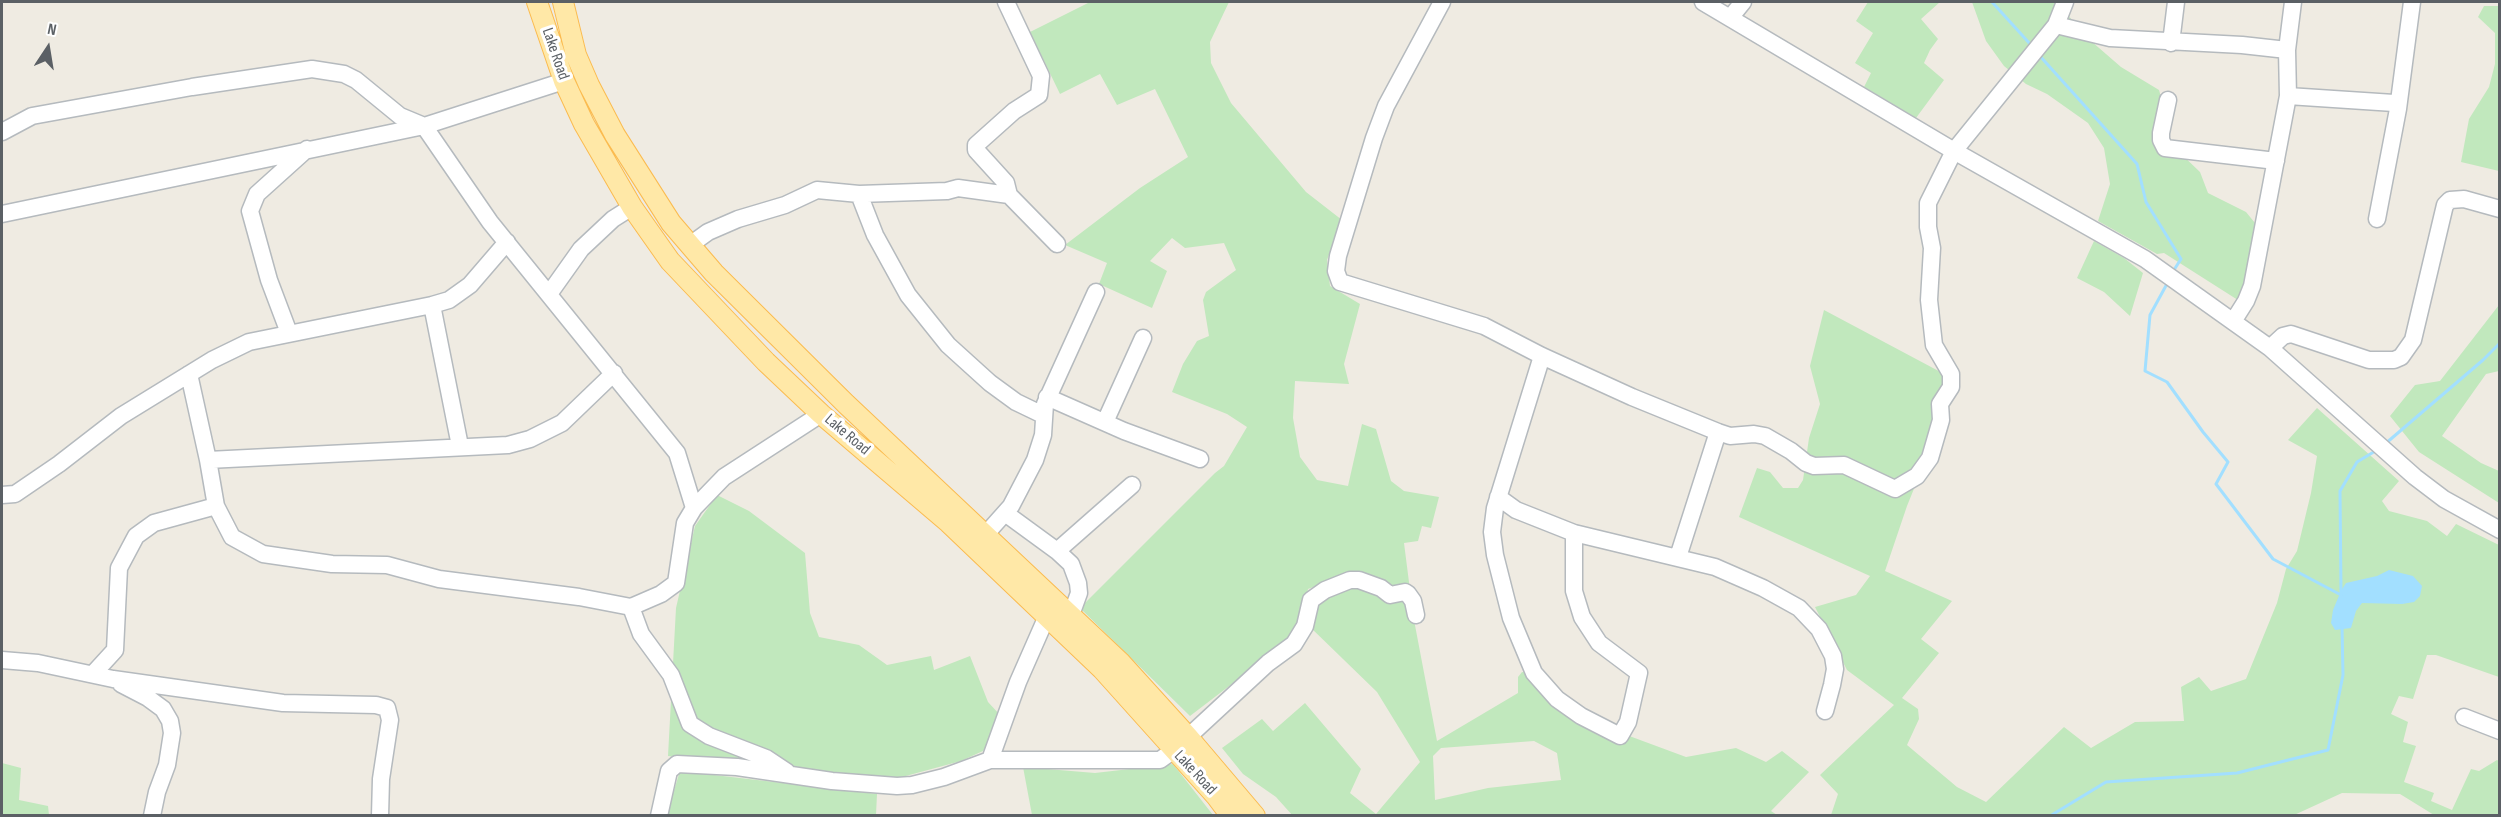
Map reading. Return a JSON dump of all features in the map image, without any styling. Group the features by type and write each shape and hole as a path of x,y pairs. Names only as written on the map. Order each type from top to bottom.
{"main road":[{"name":"Lake Road","path":"537,2 564,81 584,124 632,207 670,261 766,362 821,414 949,523 1102,669 1216,796 1231,816"},
{"name":"Lake Road","path":"563,2 576,55 599,105 615,135 671,223 714,273 846,404 1120,662 1188,736 1255,816"}],"street":[{"path":"1006,2 1041,76 1039,95 1014,111 976,145 976,150 1006,183 1009,195 1058,244"},
{"path":"1442,2 1405,68 1382,117 1338,256 1337,276 1340,282 1484,326 1542,356 1632,397 1718,432 1731,436 1759,434 1791,451 1806,463 1814,466 1844,465 1891,488 1903,486 1925,467 1936,442 1941,420 1940,404 1950,390 1952,380 1951,374 1934,345 1929,300 1932,248 1927,208 1954,152 2056,25 2065,2"},
{"path":"1703,2 1954,152 2145,259 2234,320 2270,348 2395,459 2444,499 2499,530"},
{"path":"1730,18 1743,2"},
{"path":"2171,43 2176,2"},
{"path":"2234,320 2246,302 2252,286 2276,161 2288,96 2287,50 2293,2"},
{"path":"2377,219 2398,109 2412,2"},
{"path":"2056,25 2110,39 2242,45 2287,50"},
{"path":"2,132 32,116 192,87 312,69 350,77 400,116 424,126 507,242 677,453 694,508"},
{"path":"2,214 424,126 564,81"},
{"path":"2288,96 2397,105"},
{"path":"2168,100 2161,133 2161,140 2165,148 2276,161"},
{"path":"289,333 269,280 249,212 257,194 308,149"},
{"path":"690,245 708,232 738,219 785,205 817,190 859,194 947,191 958,188 1009,195"},
{"path":"859,194 875,235 908,295 948,345 990,383 1016,402 1043,416"},
{"path":"2270,348 2283,336 2291,334 2369,360 2394,360 2401,357 2413,340 2445,205 2455,198 2499,209"},
{"path":"549,294 581,249 613,219 632,207"},
{"path":"2,495 15,494 122,416 212,360 249,342 449,300 470,285 507,242"},
{"path":"986,534 1016,497 1035,460 1043,435 1043,416 1047,397 1096,292"},
{"path":"432,305 460,446"},
{"path":"1104,422 1143,339"},
{"path":"1542,356 1498,497 1492,520 1493,543 1511,618 1526,658 1538,677 1557,699 1581,716 1620,736 1628,722 1639,673 1599,643 1582,617 1574,591 1574,533"},
{"path":"208,460 508,445 547,432 562,423 614,373"},
{"path":"189,374 216,506 232,537 263,554 332,564 387,565 447,580 579,597 631,607 661,594 676,583 685,523 694,508 724,477 821,414"},
{"path":"1047,397 1200,459"},
{"path":"1678,557 1718,432"},
{"path":"1057,551 1132,485"},
{"path":"1498,497 1516,510 1574,533 1715,567 1778,596 1808,616 1824,635 1831,649 1835,663 1825,711"},
{"path":"93,674 115,650 119,568 136,536 154,523 216,506"},
{"path":"1005,513 1071,564 1079,593 1071,615"},
{"path":"1188,736 1268,663 1294,644 1305,626 1311,600 1324,590 1350,580 1359,580 1381,588 1390,595 1405,592 1413,601 1416,615"},
{"path":"631,607 641,634 671,675 690,724 709,736 766,758 790,775"},
{"path":"990,760 1018,682 1047,616"},
{"path":"2,660 38,663 113,679 283,703 376,705 387,708 390,720 381,779 380,816"},
{"path":"113,679 163,709 170,721 172,733 166,765 152,816"},
{"path":"2464,717 2499,731"},
{"path":"659,816 669,771 678,764 721,765 877,786 897,786 912,785 944,777 990,760 1160,760 1174,750"}],"green space":[{"path":"1090,2 1229,2 1210,42 1211,63 1231,103 1306,192 1342,220 1327,260 1330,286 1360,304 1344,364 1349,384 1295,381 1293,418 1300,457 1317,480 1348,486 1362,424 1376,429 1391,481 1404,491 1439,497 1431,528 1422,526 1418,541 1404,543 1410,590 1341,577 1308,589 1301,626 1258,664 1190,716 1080,608 1224,466 1247,427 1227,414 1172,392 1183,364 1197,341 1209,336 1203,300 1206,292 1236,270 1224,243 1185,248 1172,238 1150,261 1167,271 1152,308 1099,284 1107,263 1065,245 1140,188 1188,157 1155,89 1117,105 1100,74 1060,94 1030,32"},
{"path":"1868,2 1940,2 1921,19 1938,39 1924,63 1944,80 1916,118 1864,87 1871,73 1855,63 1873,33 1856,21"},
{"path":"1972,2 2056,2 2091,41 2121,67 2159,90 2163,104 2155,129 2200,172 2208,193 2246,212 2255,223 2241,302 2164,253 2157,254 2098,221 2110,184 2104,148 2088,123 2047,94 2026,84 2004,66 1986,41"},
{"path":"2484,6 2499,6 2499,171 2461,162 2469,119 2489,87 2495,64 2495,33 2478,17"},
{"path":"2094,241 2124,258 2143,273 2130,316 2104,292 2077,278"},
{"path":"2499,305 2499,371 2486,374 2442,436 2481,463 2499,471 2499,503 2419,452 2390,416 2415,385 2440,381"},
{"path":"1824,310 1948,376 1953,392 1907,506 1885,571 1952,601 1921,639 1939,653 1902,698 1918,709 1919,719 1907,745 1957,787 1986,802 2064,727 2091,748 2135,722 2184,721 2181,687 2199,677 2211,691 2246,679 2277,603 2286,569 2297,551 2311,493 2317,456 2288,440 2317,408 2399,481 2382,501 2389,511 2427,521 2447,536 2456,524 2499,545 2499,677 2436,655 2427,655 2413,699 2399,696 2391,714 2408,722 2403,742 2416,746 2404,782 2434,793 2431,801 2452,810 2471,769 2479,771 2497,760 2499,761 2499,815 2434,815 2400,794 2342,793 2292,816 1831,815 1838,794 1820,775 1894,705 1847,670 1815,607 1856,595 1870,576 1739,517 1757,468 1770,472 1783,488 1798,488 1803,480 1809,438 1820,404 1810,366"},
{"path":"717,495 749,511 805,553 810,613 819,637 859,645 887,665 931,656 934,670 970,656 988,702 1001,716 993,736 983,751 961,761 891,780 868,782 668,756 676,608 695,526"},
{"path":"1353,583 1410,599 1437,741 1518,693 1518,677 1522,672 1531,673 1605,727 1686,757 1736,748 1766,762 1782,751 1809,772 1771,811 1777,815 1293,816 1276,797 1243,774 1222,748 1262,719 1273,731 1305,703 1361,769 1350,793 1376,814 1420,762 1377,692 1309,626 1316,601","holes":["1534,741 1557,753 1561,780 1488,788 1435,800 1433,756 1441,748"]},
{"path":"2,763 21,768 19,800 48,806 49,815 2,815"},
{"path":"1173,764 1213,815 1032,815 1023,767 1095,773"},
{"path":"680,771 877,794 876,815 666,816"}],"water":[{"path":"2389,570 2413,576 2422,586 2420,596 2414,602 2402,604 2362,603 2356,611 2351,628 2335,630 2331,623 2333,610 2346,583 2377,576"}],"waterway":[{"path":"1992,2 2031,45"},
{"path":"2039,55 2137,164 2146,202 2181,259 2172,273"},
{"path":"2168,282 2150,315 2145,371 2167,382 2228,462 2216,484 2273,559 2341,595"},
{"path":"2385,444 2500,343"},
{"path":"2341,592 2340,491 2357,462 2377,450"},
{"path":"2050,816 2106,782 2237,773 2328,750 2343,675 2342,626"}]}
